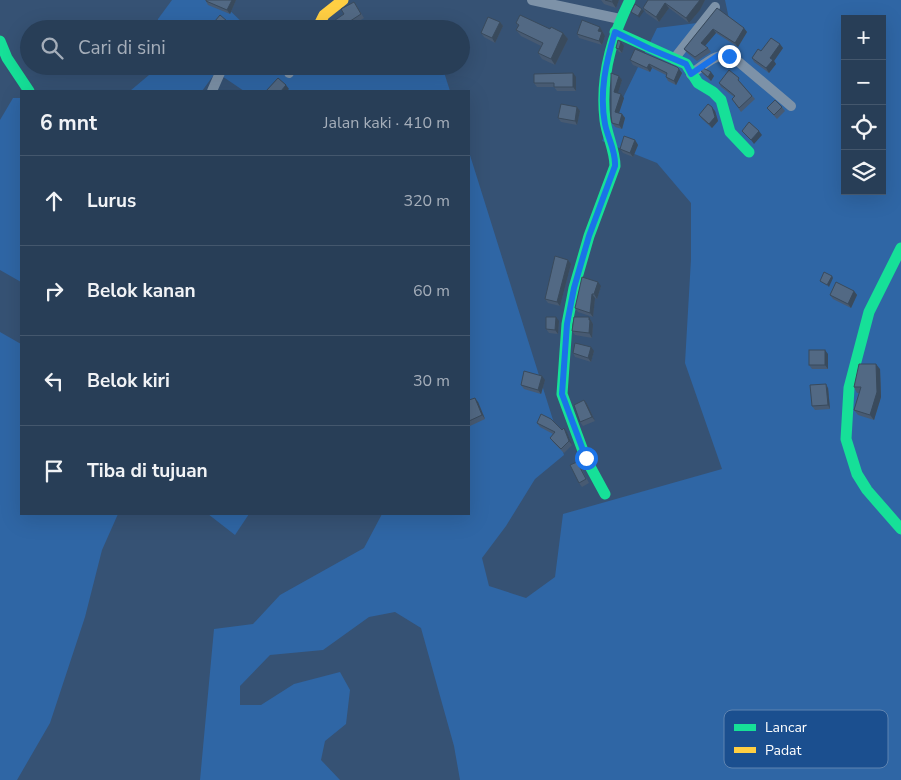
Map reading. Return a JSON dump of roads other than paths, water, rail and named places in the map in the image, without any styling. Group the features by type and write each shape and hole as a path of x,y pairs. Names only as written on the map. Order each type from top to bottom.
{"street":[{"path":"322,20 324,15 342,0"},
{"path":"532,0 620,19"},
{"path":"605,494 586,458 562,394 567,324 574,288 589,236 615,166 616,158 605,123 603,89 606,62 615,32 630,0"},
{"path":"674,59 715,7"},
{"path":"615,32 686,64 698,83 713,92 721,100 730,132 749,152"},
{"path":"0,41 7,58 28,90"},
{"path":"691,74 719,55 729,56 791,106"},
{"path":"212,90 218,75"},
{"path":"901,248 869,312 849,388 846,439 857,474 867,490 901,529"}]}
